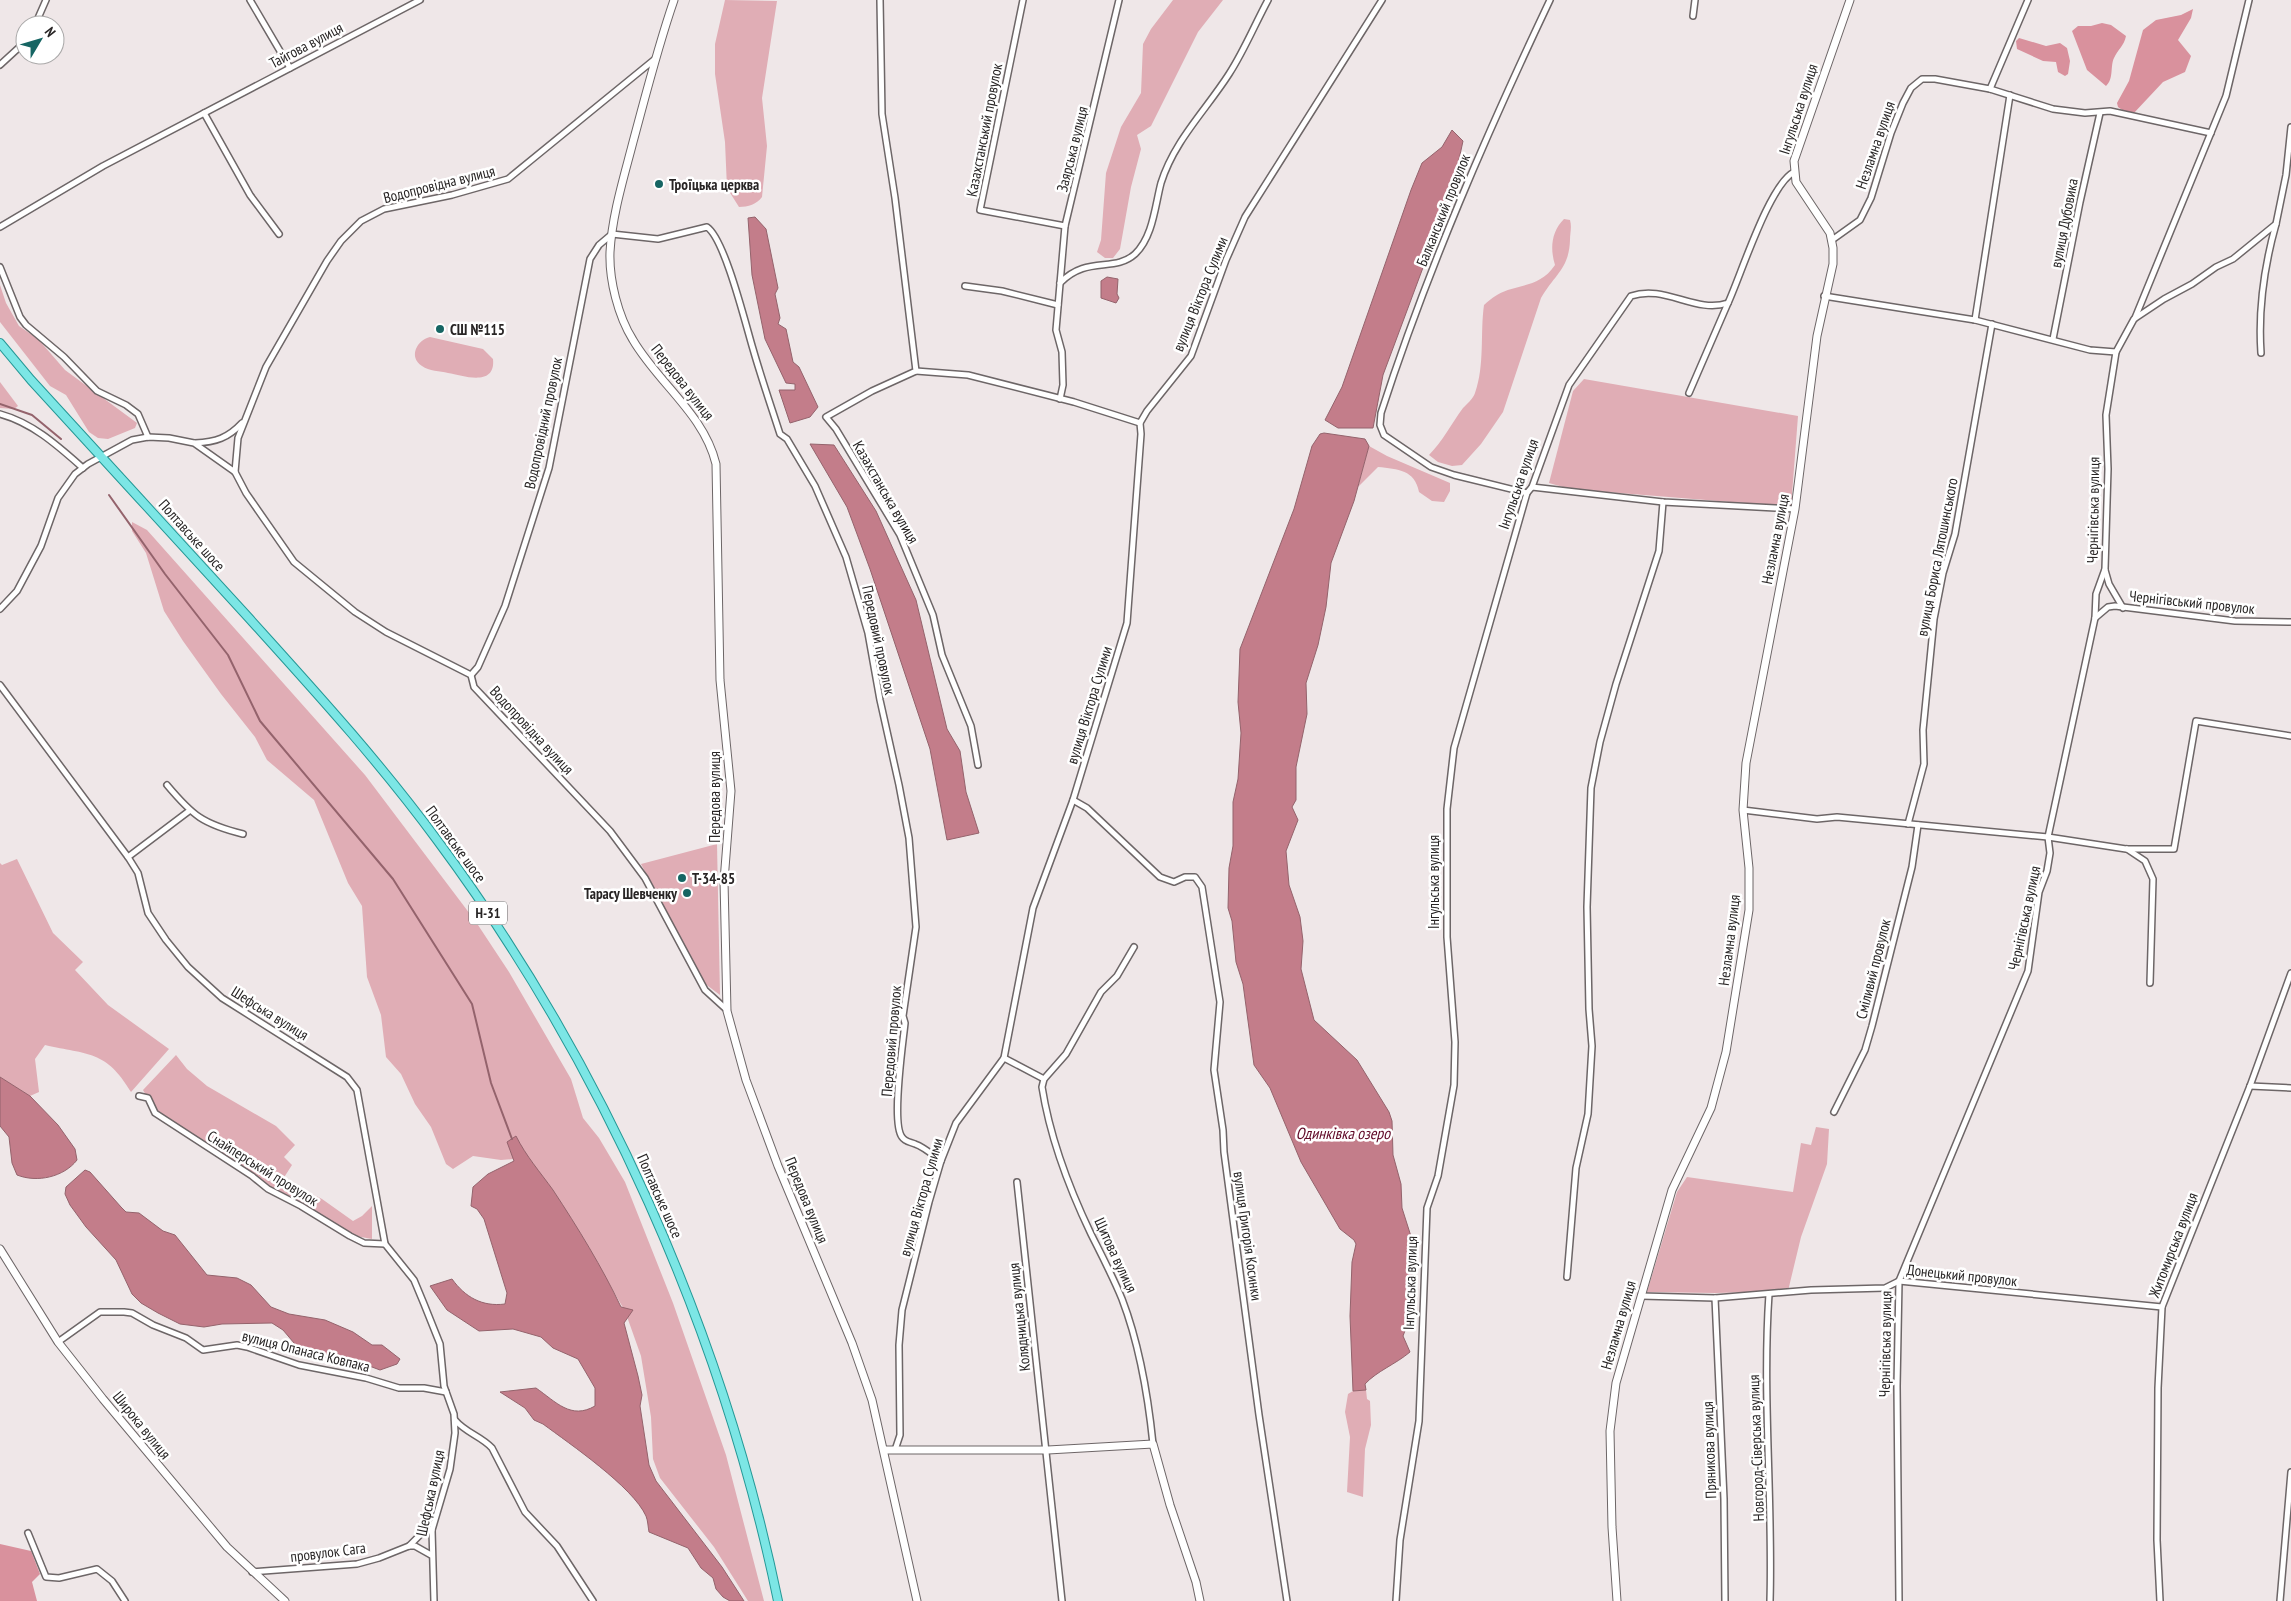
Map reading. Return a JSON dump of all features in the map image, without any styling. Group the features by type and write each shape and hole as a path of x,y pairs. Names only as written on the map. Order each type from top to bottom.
{"main road":[{"name":"Полтавське шосе","path":"0,343 336,715 436,838 482,903 539,995 588,1080 629,1158 678,1272 708,1350 735,1432 755,1501 778,1601"}],"street":[{"path":"39,15 46,0"},
{"path":"250,0 290,68"},
{"name":"Тайгова вулиця","path":"0,227 103,166 420,0"},
{"name":"Передова вулиця","path":"674,0 655,59 612,234 612,273 618,304 638,348 708,437 716,464 720,680 730,776 724,881 727,1011 744,1071 778,1166 852,1343 872,1400 885,1450 917,1601"},
{"path":"880,0 882,114 895,198 916,370 968,375 1060,399 1140,423"},
{"name":"Казахстанський провулок","path":"1023,0 980,210 1066,226"},
{"name":"Заярська вулиця","path":"1060,399 1063,385 1062,352 1056,330 1059,283 1066,226 1119,0"},
{"path":"1059,283 1077,269 1124,261 1143,246 1161,183 1177,147 1230,73 1268,0"},
{"name":"вулиця Віктора Сулими","path":"895,1450 900,1435 899,1345 902,1310 941,1161 956,1123 1004,1058 1033,908 1073,800 1127,623 1141,443 1140,423 1147,411 1191,356 1226,260 1245,217 1382,0"},
{"name":"Балканський провулок","path":"1527,493 1454,476 1431,467 1384,435 1380,425 1381,413 1407,333 1464,190 1550,0"},
{"path":"1693,16 1695,0"},
{"name":"Інгульська вулиця","path":"1689,393 1774,193 1787,175 1794,172 1797,146 1850,0"},
{"path":"1990,89 2028,0"},
{"name":"Чернігівська вулиця","path":"1899,1601 1898,1281 2028,971 2040,892 2047,871 2050,853 2048,837 2095,618 2096,594 2105,569 2108,469 2106,415 2116,352 2134,319 2226,96 2249,0"},
{"path":"0,65 15,54"},
{"name":"Водопровідна вулиця","path":"235,472 238,438 266,367 341,241 361,221 384,210 452,195 508,179 655,59"},
{"name":"Незламна вулиця","path":"1832,240 1860,220 1871,198 1894,125 1903,103 1916,83 1929,78 1990,89 2053,109 2100,113 2110,111 2211,133"},
{"path":"1975,320 2010,95"},
{"path":"204,113 250,195 278,234"},
{"name":"вулиця Дубовика","path":"2054,339 2080,202 2100,113"},
{"path":"2260,353 2259,328 2267,255 2276,224 2286,175 2291,127"},
{"name":"Незламна вулиця","path":"1617,1601 1612,1527 1610,1431 1616,1383 1672,1190 1712,1108 1726,1052 1749,910 1749,868 1743,810 1746,763 1795,509 1817,336 1824,296 1833,264 1832,240 1824,223 1796,182 1794,172"},
{"name":"Чернігівська вулиця","path":"2134,319 2164,299 2192,284 2216,267 2233,259 2276,224"},
{"name":"Передовий провулок","path":"612,234 658,239 704,226 710,229 739,295 752,347 780,434 787,439 815,486 846,557 868,633 909,838 914,883 916,927 903,1016 905,1023 899,1074 898,1124 900,1136 904,1140 916,1144 941,1161"},
{"name":"Водопровідний провулок","path":"471,675 478,667 504,606 548,468 590,258 599,244 612,234"},
{"path":"0,267 20,317 26,325 64,356 97,391 126,405 138,414 148,437"},
{"path":"964,286 1002,291 1058,305"},
{"name":"Інгульська вулиця","path":"1396,1601 1400,1540 1418,1421 1427,1208 1438,1176 1454,1085 1454,1042 1446,937 1447,809 1454,748 1527,493 1532,487 1569,385 1631,296 1650,291 1707,305 1721,306 1728,303"},
{"path":"1824,296 1975,320 2054,339 2090,350 2116,352"},
{"name":"вулиця Бориса Лятошинського","path":"1908,824 1924,764 1923,730 1934,619 1943,573 1955,534 1992,324"},
{"name":"Казахстанська вулиця","path":"916,370 872,391 826,417 836,429 900,535 933,615 942,655 971,726 978,765"},
{"path":"0,414 30,426 60,447 83,468"},
{"name":"Водопровідна вулиця","path":"0,609 17,591 34,559 58,498 75,474 101,456 132,440 148,437 194,443 214,442 231,435 245,421"},
{"name":"Водопровідна вулиця","path":"194,443 235,472 246,493 294,562 320,584 355,612 386,632 471,675 474,687 610,831 636,865 645,878 706,990 727,1011"},
{"path":"1532,487 1664,502 1795,509"},
{"path":"1567,1278 1576,1168 1588,1114 1592,1046 1589,1009 1587,907 1591,788 1600,742 1616,684 1659,552 1664,502"},
{"path":"2105,569 2109,584 2123,608"},
{"name":"Чернігівський провулок","path":"2095,618 2108,608 2123,608 2235,621 2291,622"},
{"name":"Шефська вулиця","path":"0,685 128,857 138,874 148,914 166,940 188,966 222,998 347,1077 357,1090 385,1244 414,1280 440,1344 446,1392 455,1420 450,1469 432,1530 434,1601"},
{"path":"1743,810 2048,837 2126,849 2174,849 2196,721 2291,736"},
{"path":"167,785 189,811 214,827 242,834"},
{"name":"вулиця Григорія Косинки","path":"1073,800 1087,808 1160,877 1174,882 1185,877 1195,877 1202,886 1220,1014 1214,1048 1216,1091 1224,1130 1224,1152 1259,1415 1287,1601"},
{"path":"128,857 189,811"},
{"name":"Сміливий провулок","path":"1834,1112 1865,1050 1912,867 1918,825"},
{"path":"2126,849 2145,861 2153,879 2150,983"},
{"path":"2145,861 2152,849"},
{"path":"1004,1058 1044,1079 1066,1054 1102,992 1117,976 1134,946"},
{"name":"Житомирська вулиця","path":"2160,1601 2156,1540 2158,1388 2162,1307 2250,1086 2291,973"},
{"name":"Щитова вулиця","path":"1044,1079 1042,1087 1044,1100 1061,1162 1091,1234 1114,1279 1140,1356 1153,1444 1170,1505 1196,1582 1200,1601"},
{"path":"2250,1086 2291,1088"},
{"name":"Снайперський провулок","path":"139,1096 148,1098 155,1113 252,1176 268,1190 364,1243 385,1244"},
{"name":"Колядницька вулиця","path":"1017,1182 1048,1450 1062,1601"},
{"name":"Широка вулиця","path":"0,1249 58,1342 179,1492 227,1547 285,1601"},
{"name":"Донецький провулок","path":"1641,1296 1715,1298 1885,1288 1898,1281 2162,1307"},
{"name":"Новгород-Сіверська вулиця","path":"1769,1294 1765,1344 1772,1542 1770,1601"},
{"name":"Пряникова вулиця","path":"1715,1298 1724,1499 1725,1601"},
{"name":"вулиця Опанаса Ковпака","path":"58,1342 100,1312 132,1313 152,1324 186,1338 203,1350 237,1346 247,1347 299,1365 366,1378 399,1388 430,1388 446,1392"},
{"path":"455,1420 467,1432 485,1440 492,1448 525,1512 558,1546 593,1601"},
{"path":"885,1450 1048,1450 1153,1444"},
{"path":"2280,1601 2291,1472"},
{"name":"провулок Сага","path":"252,1572 357,1564 379,1558 409,1546 422,1533 432,1530"},
{"path":"28,1534 46,1577 59,1578 97,1569 112,1582 125,1601"},
{"path":"409,1546 415,1546 432,1554"}],"shaded area":[{"path":"725,0 777,1 762,98 767,146 762,197 749,206 742,207 739,207 727,188 725,142 715,74 715,44"},
{"path":"1173,0 1223,0 1198,32 1151,126 1137,135 1141,149 1131,187 1120,249 1113,258 1105,258 1097,252 1101,240 1106,173 1121,127 1141,93 1143,44 1151,29"},
{"path":"2193,9 2191,18 2178,40 2191,56 2185,72 2163,82 2133,114 2129,115 2118,107 2117,103 2129,81 2143,30 2156,20 2181,15"},
{"path":"2102,23 2111,25 2126,36 2114,58 2110,80 2106,86 2087,70 2072,31 2078,26 2091,26"},
{"path":"2019,38 2046,46 2060,43 2067,48 2070,61 2068,74 2065,76 2058,72 2056,62 2043,61 2017,49 2016,41"},
{"path":"1564,219 1570,220 1571,225 1567,258 1541,298 1503,412 1481,444 1462,465 1452,466 1438,462 1429,455 1475,393 1480,371 1484,305 1505,291 1535,282 1549,273 1555,265 1552,253 1554,235"},
{"path":"0,285 6,303 19,326 38,339 65,370 137,423 135,428 108,439 98,438 89,432 66,395 50,386 0,322"},
{"path":"430,337 483,349 493,359 493,368 484,377 478,378 425,368 418,362 415,354 418,345"},
{"path":"1584,379 1798,416 1791,507 1570,489 1549,483 1573,391"},
{"path":"0,382 18,406 14,409 0,408"},
{"path":"1369,446 1387,456 1450,483 1450,491 1444,502 1432,501 1419,492 1414,479 1399,470 1378,467 1358,487"},
{"path":"132,522 147,530 365,775 476,922 509,972 571,1079 583,1118 599,1138 625,1182 673,1303 726,1455 764,1601 748,1601 714,1547 660,1478 653,1459 651,1417 641,1356 625,1311 555,1193 526,1158 501,1160 473,1156 453,1169 446,1164 431,1127 415,1104 401,1074 386,1057 381,1015 367,977 362,906 348,883 314,800 267,760 255,737 183,641 164,611 146,553 132,531"},
{"path":"717,844 720,995 704,983 641,864"},
{"path":"17,859 53,933 83,962 75,970 108,1005 169,1049 131,1092 113,1068 95,1056 45,1045 35,1059 39,1092 30,1096 0,1077 0,863 2,865"},
{"path":"176,1055 187,1069 207,1086 276,1126 295,1145 284,1157 292,1165 283,1179 322,1199 353,1221 362,1216 372,1206 372,1239 356,1236 326,1221 155,1112 143,1090"},
{"path":"1816,1127 1829,1129 1827,1164 1801,1237 1788,1291 1647,1292 1677,1192 1687,1177 1793,1192 1801,1143 1811,1145"},
{"path":"1366,1390 1367,1399 1370,1401 1371,1425 1365,1449 1363,1497 1347,1492 1350,1437 1345,1412 1348,1394 1353,1391"},
{"path":"0,1544 31,1551 40,1574 32,1582 37,1601 0,1601"}],"water":[{"path":"1452,130 1463,141 1453,187 1383,375 1373,428 1338,428 1325,420 1342,387 1411,190 1422,163 1442,147"},
{"path":"755,217 766,229 778,288 775,294 780,318 778,324 786,329 793,362 799,367 818,407 810,417 790,423 779,390 795,390 795,384 786,383 765,339 752,275 748,218"},
{"path":"1107,277 1118,279 1117,294 1119,298 1116,303 1101,298 1101,281"},
{"name":"Одинківка озеро","path":"1320,434 1365,439 1369,446 1354,501 1331,563 1326,607 1318,645 1306,683 1307,714 1296,767 1296,800 1292,807 1298,820 1286,851 1289,885 1300,917 1303,941 1301,969 1314,1020 1357,1060 1389,1112 1392,1121 1393,1155 1401,1184 1402,1208 1415,1249 1406,1328 1403,1336 1410,1352 1370,1379 1365,1384 1366,1390 1353,1391 1350,1316 1352,1262 1356,1244 1354,1240 1340,1229 1301,1162 1270,1088 1254,1065 1243,984 1236,962 1232,921 1228,908 1229,868 1233,846 1233,802 1238,779 1241,733 1238,702 1240,649 1294,509 1312,446"},
{"path":"810,444 834,445 876,511 916,600 947,729 960,751 966,792 979,833 947,840 930,749 870,569 847,507"},
{"path":"0,1077 30,1096 58,1125 75,1149 77,1160 72,1166 50,1177 33,1178 17,1175 12,1163 9,1137 0,1126"},
{"path":"516,1136 580,1233 621,1307 633,1310 624,1323 642,1395 640,1406 649,1465 656,1481 722,1567 744,1601 730,1601 723,1597 716,1589 713,1578 701,1568 688,1548 649,1532 646,1516 639,1505 615,1479 543,1424 534,1420 525,1408 500,1392 536,1388 564,1408 578,1411 586,1410 595,1406 595,1388 578,1359 553,1348 541,1337 513,1329 479,1331 447,1310 430,1286 452,1279 468,1296 489,1304 505,1304 507,1293 484,1219 477,1209 471,1206 473,1187 488,1174 514,1161 507,1142"},
{"path":"85,1170 90,1172 126,1212 139,1213 163,1231 175,1235 207,1275 237,1278 251,1285 271,1307 289,1314 325,1320 353,1332 372,1345 382,1345 400,1359 397,1364 380,1370 356,1361 338,1361 300,1350 283,1330 272,1323 222,1324 204,1327 180,1324 141,1303 132,1294 116,1260 86,1227 70,1205 65,1194 66,1187"}],"waterway":[{"path":"0,404 32,415 61,439"},
{"path":"109,495 165,574 228,655 260,721 393,879 472,1004 491,1083 512,1139"}],"place":[{"name":"Троїцька церква","path":"659,184"},
{"name":"СШ №115","path":"440,329"},
{"name":"Т-34-85","path":"682,878"},
{"name":"Тарасу Шевченку","path":"687,893"}]}
